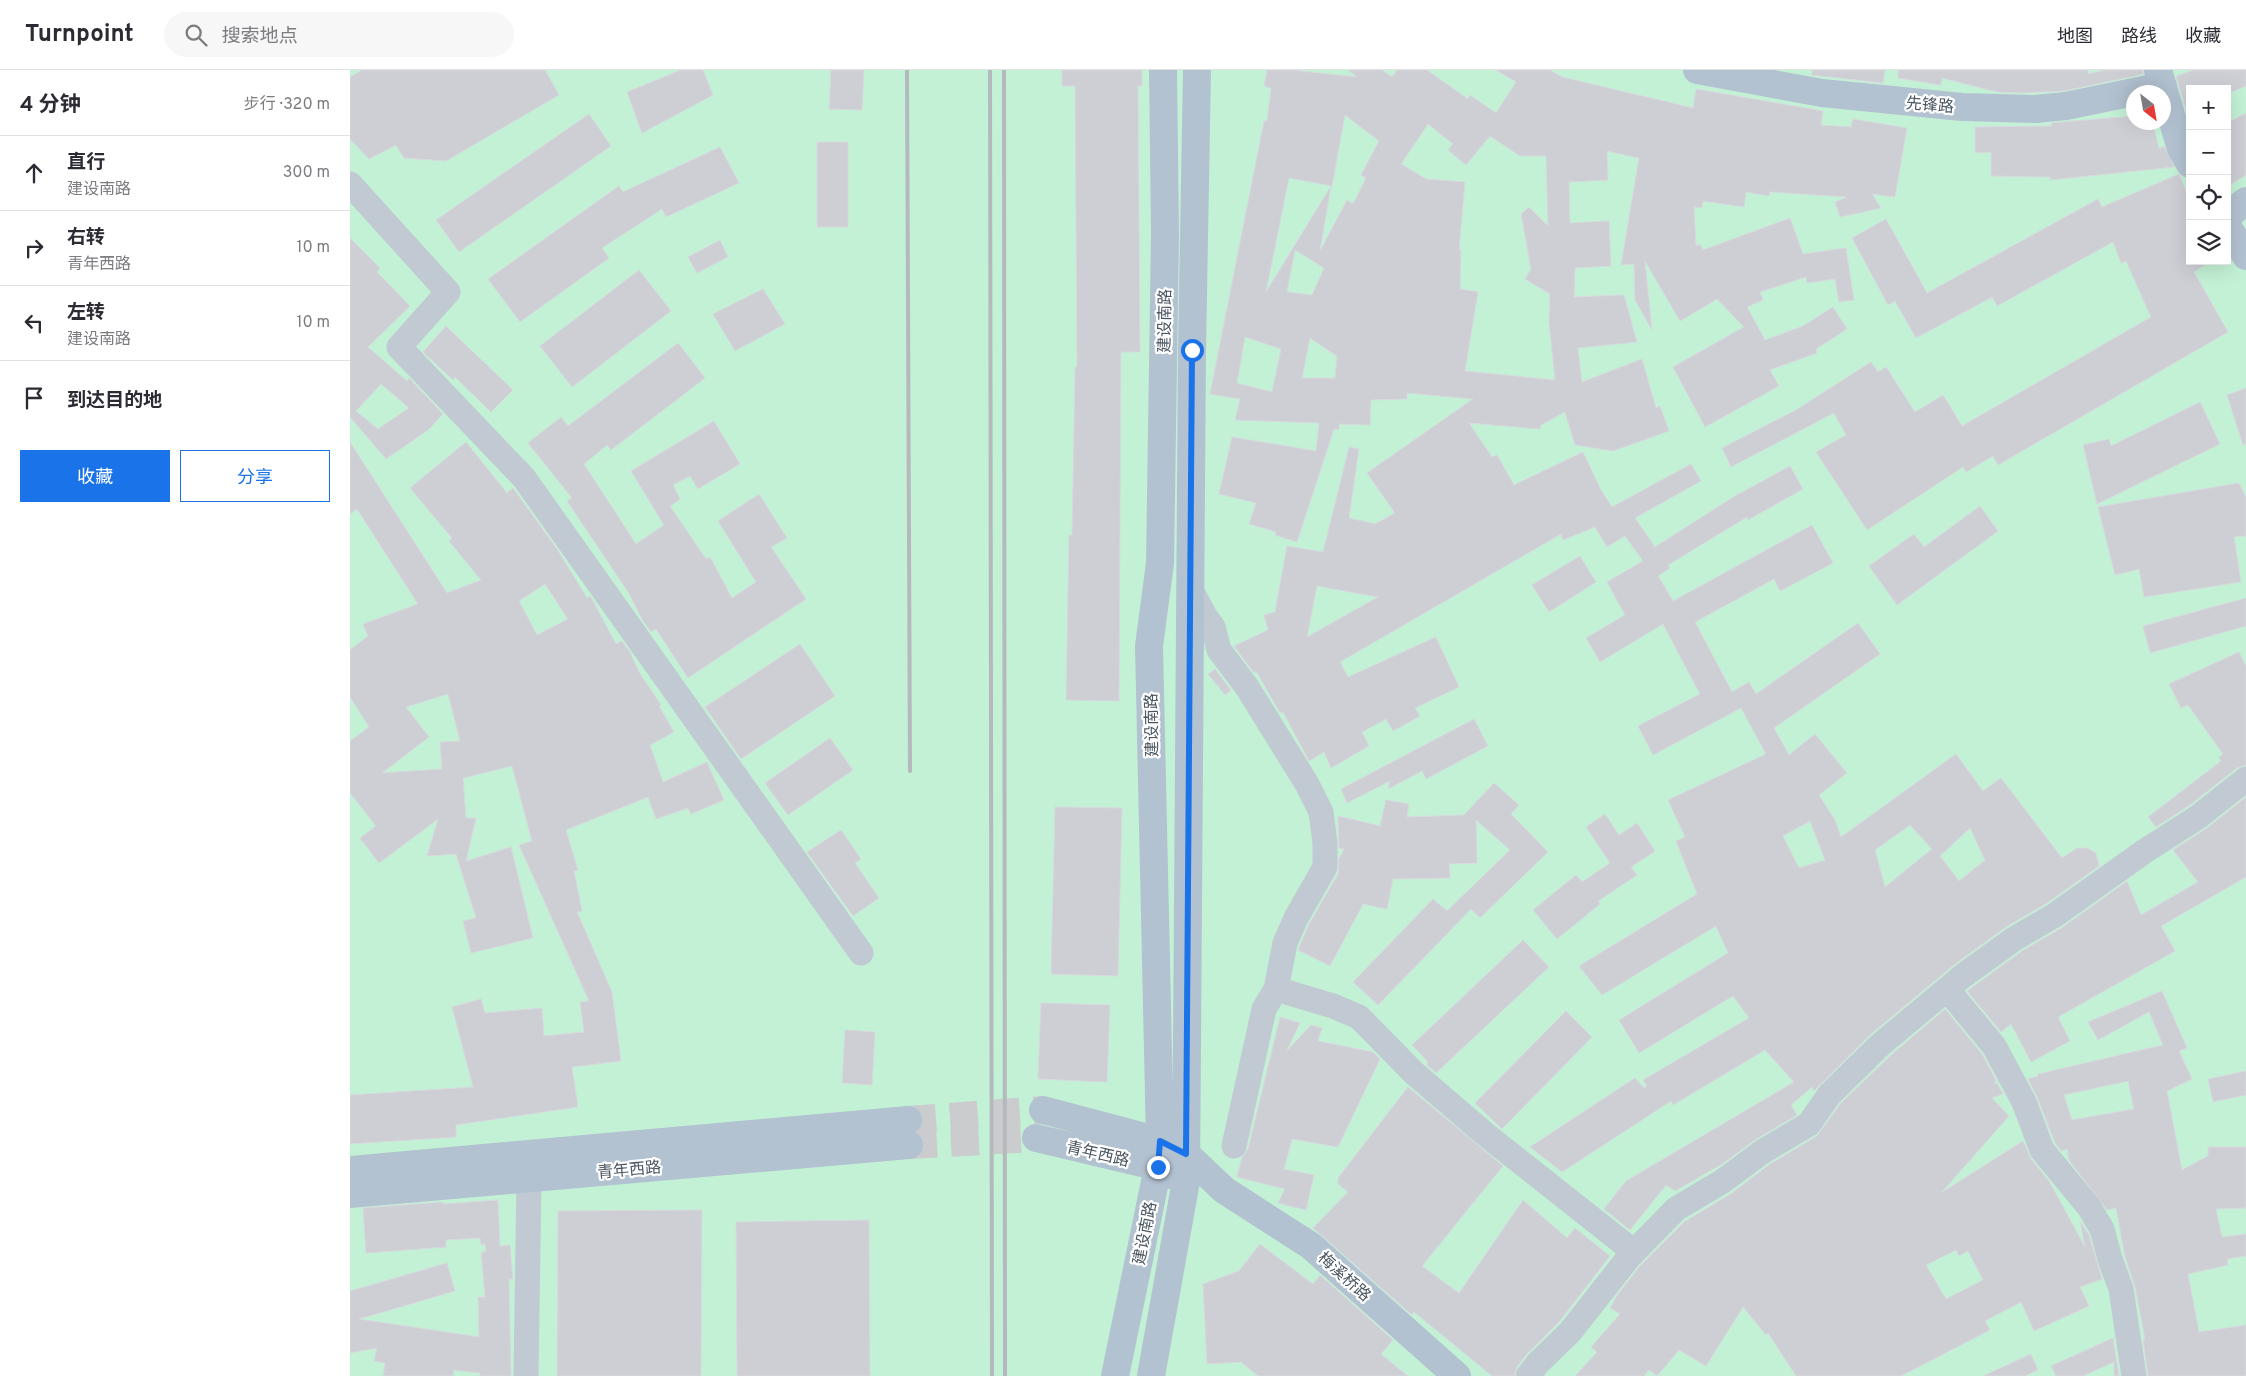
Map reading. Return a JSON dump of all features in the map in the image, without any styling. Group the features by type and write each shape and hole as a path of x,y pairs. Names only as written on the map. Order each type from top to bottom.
{"main road":[{"name":"建设南路","path":"1116,1376 1159,1154 1149,646 1160,563 1165,233 1163,70"},
{"name":"建设南路","path":"1151,1376 1186,1181 1197,70"},
{"name":"先锋路","path":"1697,70 1822,94 1962,107 2035,109 2066,106 2160,78"},
{"path":"2160,78 2180,149 2186,158"},
{"path":"2231,213 2246,201"},
{"path":"2231,232 2246,256"},
{"name":"青年西路","path":"1043,1110 1159,1154 1186,1181 1224,1190"},
{"name":"青年西路","path":"350,1170 908,1132 529,1178 350,1194"},
{"name":"青年西路","path":"1036,1138 1159,1154 1186,1154 1224,1190"},
{"name":"梅溪桥路","path":"1224,1190 1311,1246 1457,1376"}],"street":[{"path":"350,184 448,292 399,347 524,478 861,953"},
{"path":"1191,590 1204,616 1213,627 1219,650 1247,688 1307,784 1321,812 1325,843 1325,867 1296,918 1285,943 1276,989 1264,1009 1234,1146"},
{"path":"1528,1376 1538,1363 1570,1332 1634,1251 1676,1208 1809,1124 1829,1095 1880,1045 1947,989 2014,939 2055,915 2145,851 2198,817 2246,779"},
{"path":"1276,989 1333,1006 1359,1017 1414,1073 1478,1128 1634,1251"},
{"path":"1947,989 1994,1046 2024,1102 2042,1150 2089,1207 2102,1230 2110,1259 2122,1289 2134,1376"},
{"path":"526,1376 529,1178"}],"green space":[{"path":"350,70 2246,70 2246,1376 350,1376"}],"building":[{"path":"362,70 545,70 559,95 446,161 404,158 396,145 369,159 350,139 350,77"},
{"path":"681,70 703,70 713,95 642,133 627,92"},
{"path":"831,70 864,70 862,110 829,109"},
{"path":"1062,70 1142,70 1142,86 1138,86 1140,352 1121,352 1119,701 1066,700 1069,535 1072,535 1075,367 1077,367 1075,86 1062,86"},
{"path":"1267,70 1292,70 1357,77 1348,70 1382,70 1392,77 1397,70 1427,70 1468,99 1470,95 1496,113 1516,82 1496,70 1550,70 1562,77 1693,108 1696,89 1823,111 1821,125 1851,127 1853,119 1907,128 1895,197 1872,194 1881,208 1840,217 1835,202 1847,197 1770,192 1769,196 1746,192 1744,207 1703,201 1702,208 1694,207 1696,246 1700,244 1703,250 1790,218 1803,254 1846,248 1854,300 1839,302 1835,279 1807,283 1806,277 1760,292 1763,300 1747,307 1765,340 1803,326 1833,307 1847,329 1816,349 1817,353 1770,370 1779,386 1705,427 1673,367 1744,327 1717,299 1680,321 1645,261 1652,330 1635,300 1634,264 1621,265 1639,158 1607,151 1608,180 1569,182 1570,223 1609,221 1611,266 1575,268 1574,297 1624,295 1637,342 1578,348 1582,382 1642,359 1656,408 1660,406 1669,431 1613,451 1575,445 1565,412 1541,425 1540,429 1469,423 1492,457 1497,455 1514,485 1583,452 1601,490 1612,507 1691,464 1701,481 1635,518 1655,547 1735,496 1790,466 1803,489 1748,520 1747,517 1668,565 1670,568 1658,576 1673,601 1812,525 1833,563 1780,591 1774,579 1695,622 1732,692 1749,682 1756,694 1858,623 1880,654 1774,728 1789,755 1815,734 1847,773 1819,795 1835,820 1841,837 1956,754 1983,791 2001,778 2062,858 2077,848 2087,848 2096,853 2099,866 2047,903 2006,927 1955,964 1870,1035 1814,1091 1812,1087 1791,1105 1797,1115 1755,1140 1722,1164 1675,1191 1666,1185 1630,1230 1604,1209 1626,1181 1794,1082 1765,1050 1673,1105 1671,1101 1562,1172 1530,1147 1635,1078 1644,1088 1647,1086 1643,1080 1749,1018 1733,996 1639,1053 1619,1020 1728,953 1716,926 1602,995 1579,966 1697,894 1676,841 1685,837 1668,800 1766,754 1741,708 1653,755 1638,726 1700,694 1663,624 1600,662 1586,638 1625,615 1607,582 1643,561 1625,536 1607,547 1595,527 1563,540 1561,534 1340,662 1348,677 1436,637 1459,687 1415,708 1420,716 1393,731 1386,719 1362,732 1369,746 1331,768 1324,752 1309,761 1283,712 1280,713 1256,671 1254,673 1234,646 1268,630 1264,615 1275,612 1287,546 1323,552 1349,447 1359,449 1349,518 1375,524 1395,513 1367,473 1473,399 1407,393 1407,399 1371,400 1370,425 1339,424 1339,430 1334,429 1297,542 1275,535 1276,532 1249,524 1256,503 1219,494 1232,437 1316,451 1319,423 1235,420 1240,399 1210,394 1264,121 1267,121 1271,88 1264,86","holes":["1345,115 1379,141 1361,175 1366,178 1353,204 1347,200 1320,251 1331,186 1266,292 1289,178 1332,186","1428,124 1453,144 1448,150 1466,165 1490,136 1520,156 1546,156 1548,226 1529,207 1521,214 1531,269 1525,279 1550,294 1549,321 1555,380 1465,371 1478,292 1460,289 1461,250 1459,250 1465,182 1426,179 1401,164","1295,250 1324,268 1312,295 1287,292","1245,337 1281,349 1272,392 1237,383","1310,338 1337,356 1335,378 1302,378","1317,586 1378,597 1307,637","1810,821 1825,860 1799,868 1783,836","1910,825 1932,849 1885,887 1875,850","1970,828 1985,860 1959,881 1940,856"]},
{"path":"1812,70 1885,70 1883,83 1812,75"},
{"path":"1898,70 2088,70 2088,74 2106,70 2143,70 2143,74 2064,91 2023,93 1997,92 1942,78 1941,85 1898,78"},
{"path":"2194,70 2246,70 2246,86 2231,92 2231,85 2186,85 2186,110 2176,76"},
{"path":"2246,113 2246,175 2231,184 2231,130 2231,121"},
{"path":"589,114 611,146 459,252 436,220"},
{"path":"2126,117 2126,130 2155,130 2159,149 2164,146 2174,167 2050,180 2050,177 1991,176 1991,152 1975,153 1975,127 2052,126 2051,123"},
{"path":"817,142 848,142 848,227 817,227"},
{"path":"720,147 739,183 666,217 662,209 602,248 609,258 520,322 488,279 619,186 623,192"},
{"path":"2179,174 2186,191 2186,265 2205,265 2194,272 2228,332 1998,465 1993,456 1966,472 1963,467 1867,530 1816,452 1846,435 1834,413 1731,467 1722,448 1796,410 1871,362 1878,372 1886,367 1915,412 1943,395 1962,426 2151,317 2126,261 2121,263 2113,242 1997,306 1992,297 1916,338 1895,301 1888,305 1852,238 1886,219 1927,293 2098,199 2102,207"},
{"path":"350,238 380,268 377,272 410,306 368,347 407,381 409,378 443,414 428,430 386,459 350,417","holes":["381,384 409,408 378,429 356,411"]},
{"path":"720,240 728,257 697,273 688,257"},
{"path":"639,270 671,311 572,387 540,346"},
{"path":"763,289 785,324 735,351 713,314"},
{"path":"446,326 513,390 491,412 455,377 453,380 423,352"},
{"path":"678,343 705,378 611,450 607,445 584,464 636,544 664,525 631,471 714,421 740,464 698,489 690,476 673,485 680,499 670,506 706,559 710,557 732,598 756,582 718,521 759,494 787,538 771,547 806,599 688,678 656,629 651,632 643,621 628,592 567,501 572,498 528,443 561,417 568,426"},
{"path":"2246,388 2246,444 2243,445 2227,395"},
{"path":"2200,402 2220,444 2097,504 2083,445 2109,439 2111,446"},
{"path":"350,442 447,593 481,580 449,541 452,538 410,488 466,442 507,493 513,488 516,492 557,549 587,598 590,596 592,599 616,644 622,641 630,652 639,672 661,705 659,706 674,732 650,745 663,782 707,762 724,800 691,814 688,808 656,819 648,797 566,830 578,870 574,871 582,911 577,912 612,992 621,1061 572,1067 578,1107 456,1125 456,1137 350,1144 350,1095 473,1087 452,1007 481,999 485,1013 542,1008 544,1036 584,1032 580,1002 589,1001 519,845 532,841 512,766 463,778 466,818 476,818 466,861 511,847 533,938 471,953 463,921 476,918 456,854 427,856 438,819 379,863 360,838 376,826 350,793 350,741 369,727 350,697 350,650 368,636 363,624 418,604 357,509 350,514","holes":["545,584 568,619 537,635 519,601","448,694 460,741 440,742 442,769 382,773 429,737 406,707"]},
{"path":"2239,483 2246,497 2246,536 2234,537 2241,582 2144,597 2139,569 2115,575 2098,507"},
{"path":"1980,506 1998,531 1897,605 1869,566 1914,534 1924,547"},
{"path":"1580,556 1596,582 1549,612 1532,585"},
{"path":"2246,598 2246,626 2150,653 2143,626"},
{"path":"800,644 835,696 741,759 705,707"},
{"path":"2239,652 2246,666 2246,765 2237,768 2190,805 2156,827 2148,817 2221,761 2219,757 2223,754 2188,705 2181,708 2169,684"},
{"path":"1215,669 1231,690 1225,695 1208,674"},
{"path":"1474,719 1488,746 1426,779 1422,771 1388,789 1390,781 1347,803 1341,789"},
{"path":"830,738 853,770 788,815 765,783"},
{"path":"1494,783 1519,805 1511,814 1548,852 1480,918 1471,909 1378,1005 1353,982 1433,899 1447,911 1510,850 1476,820 1477,863 1449,864 1450,878 1393,879 1387,909 1363,904 1330,966 1298,950 1309,924 1338,874 1339,859 1344,849 1339,848 1338,816 1380,826 1386,800 1409,804 1407,817 1464,815"},
{"path":"2246,797 2246,877 2161,926 2175,951 2058,1017 2070,1041 2031,1062 2011,1024 2001,1032 1967,991 2022,951 2063,927 2127,881 2141,915 2198,882 2173,850 2207,828"},
{"path":"1055,807 1122,808 1118,976 1051,974"},
{"path":"1605,814 1619,835 1637,823 1655,851 1631,867 1637,875 1598,901 1600,904 1557,939 1533,910 1576,875 1582,882 1610,863 1586,827"},
{"path":"841,830 861,859 855,863 879,898 853,916 807,852"},
{"path":"1523,940 1549,967 1436,1073 1426,1064 1428,1062 1412,1045"},
{"path":"2162,991 2187,1048 2179,1051 2192,1079 2167,1091 2182,1170 2208,1156 2208,1147 2246,1147 2246,1208 2216,1209 2222,1237 2246,1234 2246,1256 2227,1259 2228,1265 2188,1274 2199,1332 2246,1325 2246,1376 2148,1376 2143,1340 2145,1339 2135,1287 2125,1257 2116,1208 2107,1210 2069,1160 2067,1149 2061,1151 2055,1143 2028,1079 2038,1076 2038,1074 2163,1045 2149,1012 2098,1040 2088,1022","holes":["2128,1081 2134,1109 2072,1120 2064,1095"]},
{"path":"1041,1003 1110,1005 1107,1082 1038,1079"},
{"path":"1945,1009 1982,1054 1996,1080 1994,1084 1997,1083 2003,1094 1992,1098 2009,1116 1941,1193 2023,1141 2031,1159 2049,1181 2085,1247 2080,1221 2089,1235 2102,1279 2080,1287 2089,1306 2034,1331 2021,1302 1985,1321 1990,1330 1901,1376 1796,1376 1768,1333 1766,1335 1743,1307 1706,1366 1679,1350 1657,1376 1649,1370 1644,1376 1575,1376 1597,1352 1591,1347 1620,1314 1610,1308 1618,1294 1640,1266 1684,1222 1732,1193 1770,1164 1817,1136 1840,1104 1890,1056","holes":["1956,1250 1959,1256 1968,1251 1983,1280 1946,1299 1926,1265"]},
{"path":"1566,1011 1592,1037 1502,1129 1475,1103"},
{"path":"1280,1017 1300,1023 1286,1052 1311,1025 1322,1028 1318,1041 1373,1052 1380,1059 1338,1147 1292,1139 1284,1169 1314,1175 1306,1210 1278,1203 1285,1189 1237,1177 1242,1157 1248,1149"},
{"path":"845,1030 875,1032 872,1085 842,1083"},
{"path":"2246,1071 2246,1095 2213,1102 2208,1079"},
{"path":"1408,1087 1503,1166 1422,1266 1459,1293 1523,1200 1567,1238 1575,1228 1610,1256 1559,1322 1527,1354 1517,1367 1514,1376 1492,1376 1414,1312 1412,1315 1313,1228 1348,1192 1338,1184 1338,1178"},
{"path":"498,1200 500,1246 510,1245 513,1279 509,1279 511,1376 480,1376 480,1373 454,1370 453,1376 383,1376 385,1363 374,1361 377,1348 350,1353 350,1291 447,1263 455,1291 359,1319 479,1337 478,1297 485,1297 481,1253 486,1251 485,1244 481,1245 480,1238 446,1240 446,1247 366,1253 363,1208"},
{"path":"702,1210 701,1376 557,1376 558,1211"},
{"path":"869,1220 870,1376 737,1376 736,1222"},
{"path":"1260,1244 1313,1284 1320,1275 1393,1340 1381,1354 1408,1376 1258,1376 1241,1362 1207,1364 1203,1284 1239,1271"},
{"path":"2113,1338 2119,1376 2114,1376 2114,1362 2083,1376 2056,1376 2051,1366"},
{"path":"2031,1354 2038,1370 2025,1376 1983,1376"}],"tunnel":[{"path":"908,1120 1043,1110"},
{"path":"909,1145 1036,1138"}],"railway":[{"path":"907,70 910,771"},
{"path":"990,70 992,1376"},
{"path":"1004,70 1005,1376"}],"route":[{"path":"1158,1167 1160,1141 1186,1154 1192,350"}]}
